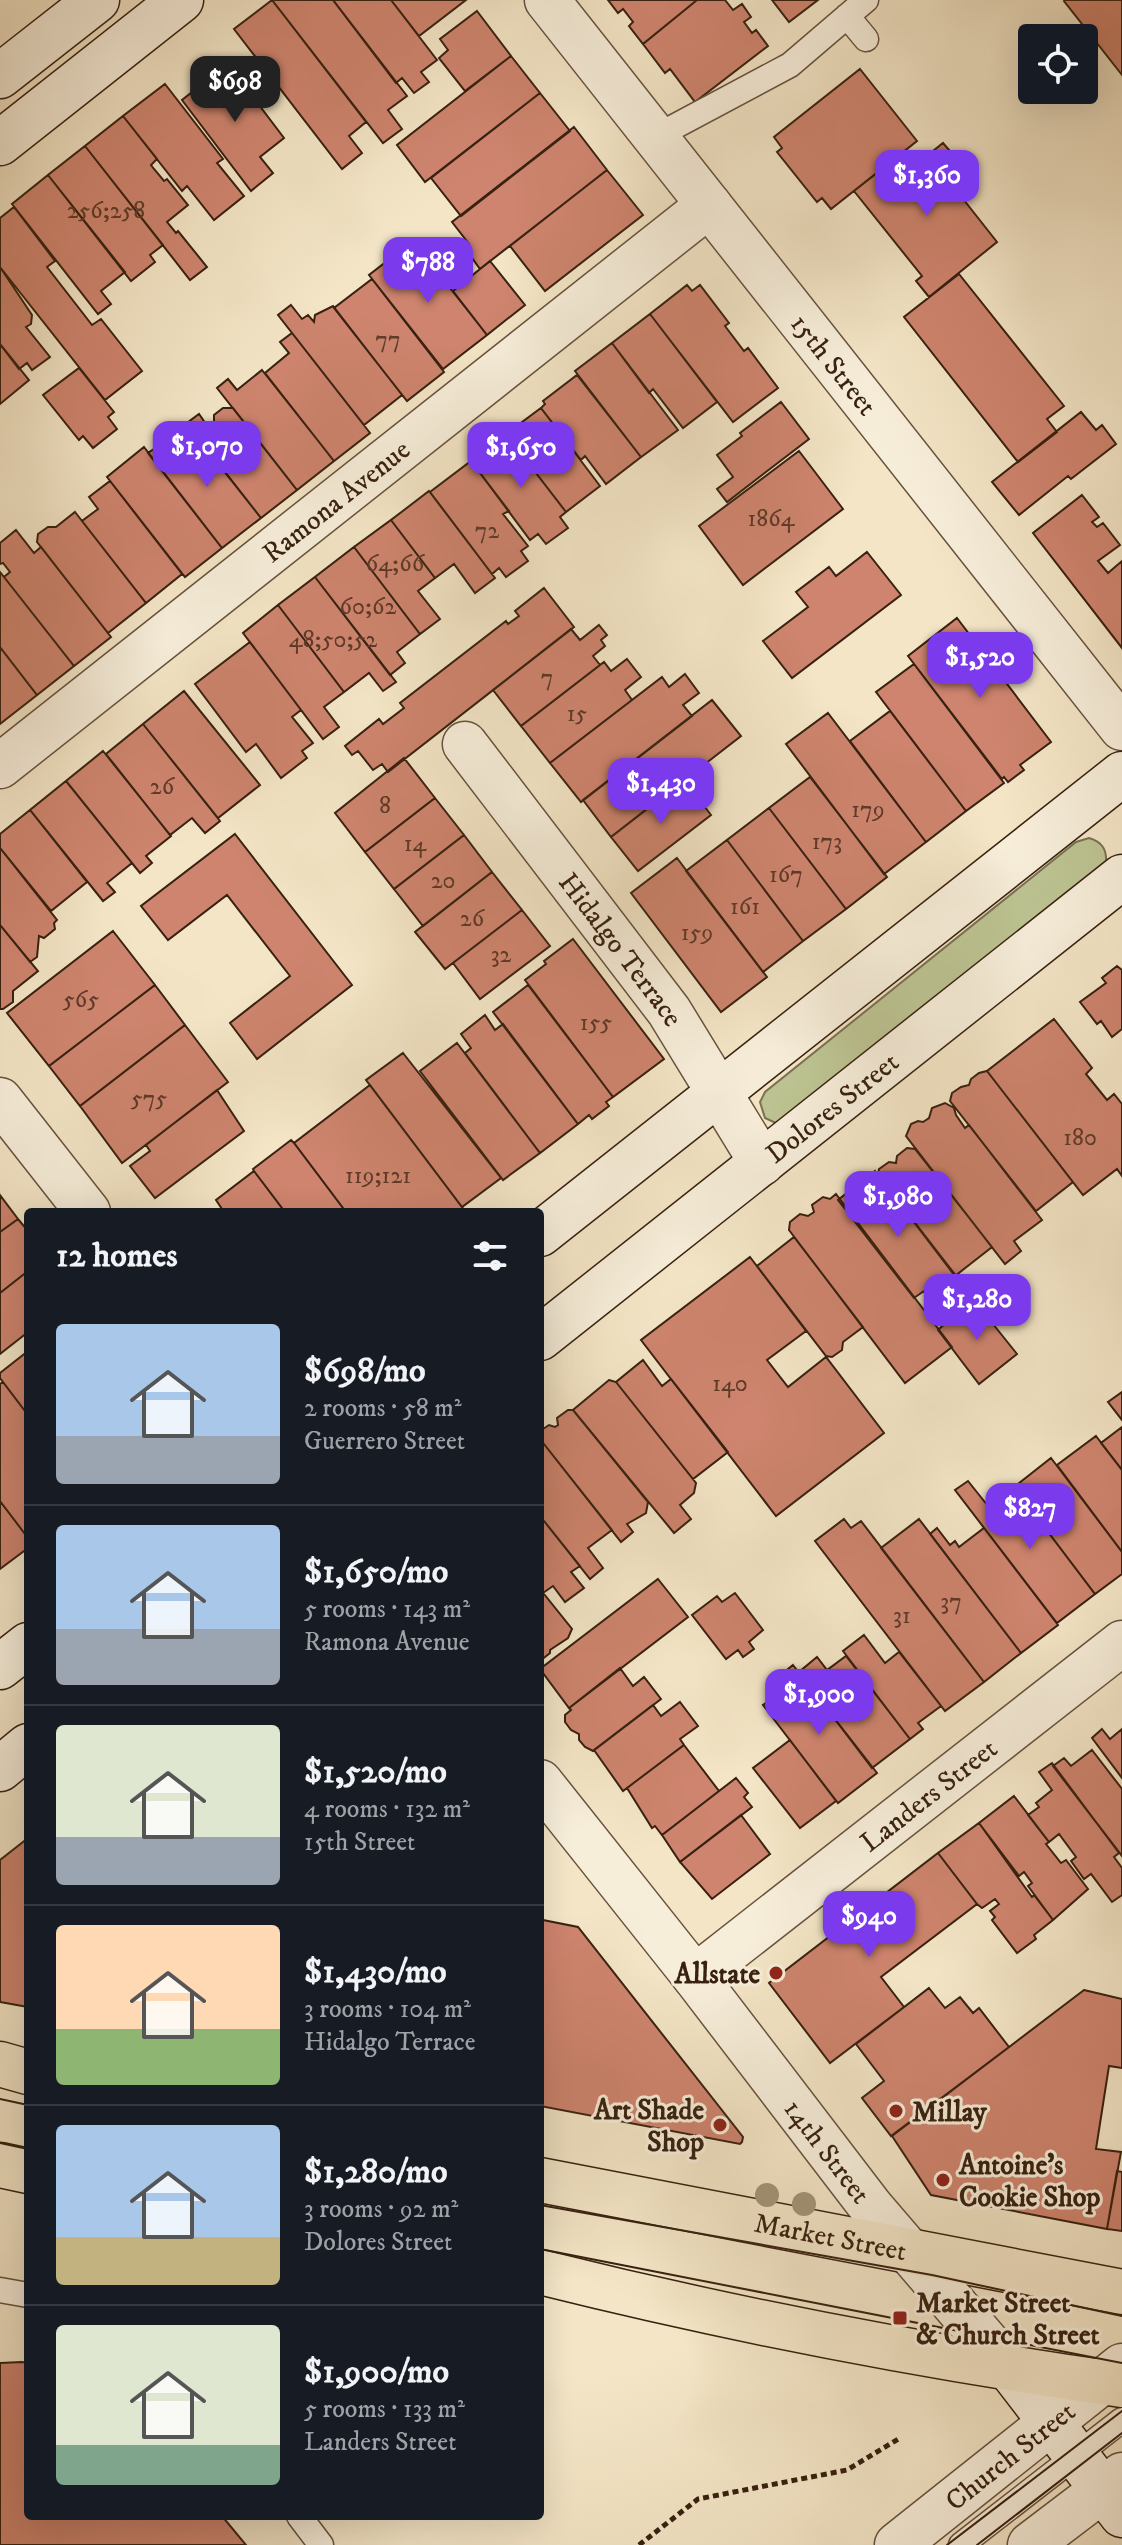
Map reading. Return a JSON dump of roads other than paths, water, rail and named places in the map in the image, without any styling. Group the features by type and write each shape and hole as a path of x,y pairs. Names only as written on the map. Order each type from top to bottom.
{"main road":[{"path":"0,2064 24,2071"},
{"path":"0,2094 24,2096"},
{"path":"0,2165 24,2170"},
{"name":"Market Street","path":"544,2181 1122,2292"},
{"path":"544,2271 703,2312 1117,2388"}],"street":[{"path":"0,76 97,0"},
{"path":"0,143 181,0"},
{"name":"15th Street","path":"547,0 1122,728"},
{"name":"Ramona Avenue","path":"0,766 709,205"},
{"name":"Hidalgo Terrace","path":"465,744 669,1011 762,1163"},
{"path":"544,1231 1122,774"},
{"name":"Dolores Street","path":"544,1335 1122,877"},
{"path":"0,1100 85,1208"},
{"name":"Landers Street","path":"695,1977 1122,1643"},
{"path":"0,1667 24,1648"},
{"name":"14th Street","path":"544,1787 695,1977 871,2207 1009,2368 1065,2439 1116,2493"},
{"name":"Church Street","path":"897,2545 1065,2439 1117,2388"},
{"path":"1030,2545 1116,2493"}],"lane":[{"path":"655,137 790,65 856,8 866,39"},
{"path":"0,2290 24,2294"},
{"name":"Church Street","path":"961,2545 1065,2439"},
{"path":"302,2520 321,2545"}],"tram line":[{"path":"0,2099 24,2104"},
{"path":"0,2143 24,2148"},
{"path":"544,2206 932,2275 1122,2316"},
{"path":"544,2250 1122,2363"},
{"path":"947,2545 1122,2411"},
{"path":"977,2545 1122,2433"}],"place":[{"name":"Allstate","path":"776,1973"},
{"name":"Millay","path":"896,2111"},
{"name":"Art Shade Shop","path":"720,2125"},
{"name":"Antoine's Cookie Shop","path":"943,2180"},
{"name":"Market Street & Church Street","path":"900,2318"}]}
